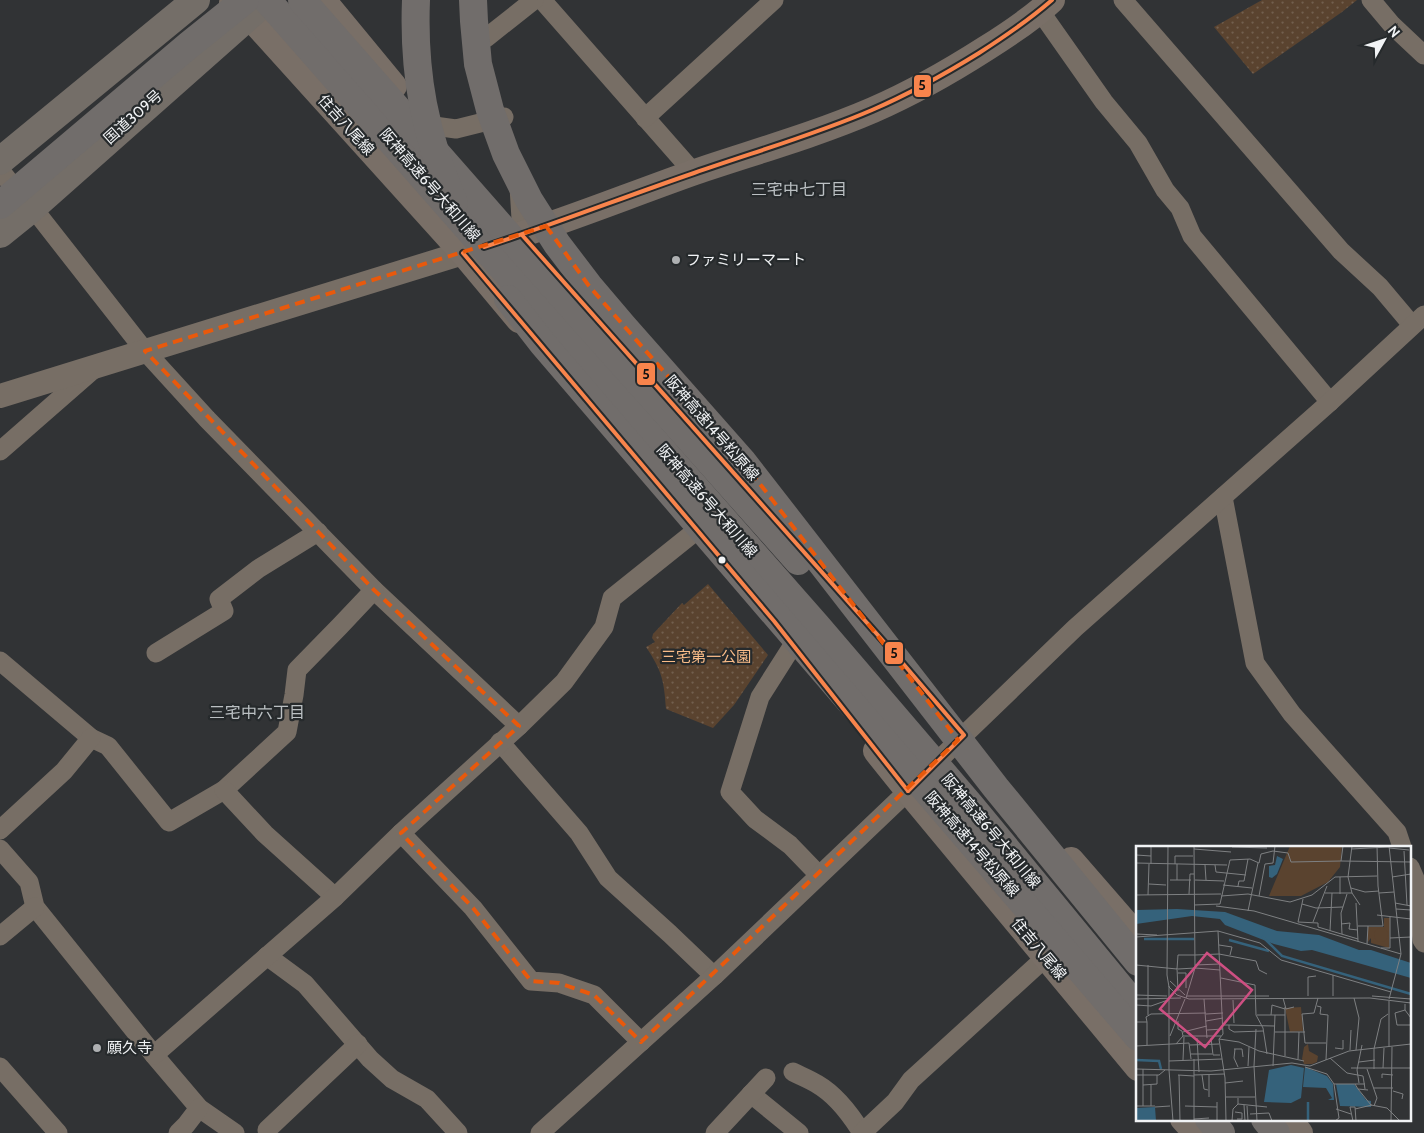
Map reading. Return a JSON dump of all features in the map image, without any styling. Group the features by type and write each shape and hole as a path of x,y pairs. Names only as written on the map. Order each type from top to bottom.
{"highway":[{"path":"0,161 196,0"},
{"path":"0,184 214,0"},
{"name":"阪神高速6号大和川線","path":"302,0 523,244 996,788"},
{"path":"314,0 523,244"},
{"name":"阪神高速14号松原線","path":"416,0 417,67 423,107 435,153 467,234 487,269 513,307 542,344 1136,1035"},
{"name":"阪神高速14号松原線","path":"473,0 478,64 490,110 506,154 529,200 557,244 623,326 743,462 996,788 1136,960"},
{"path":"0,205 189,45 257,4"},
{"name":"国道309号","path":"0,234 31,209 257,4"},
{"name":"阪神高速6号大和川線","path":"257,4 817,626 971,806 1136,1007"},
{"path":"1210,1120 1220,1133"},
{"path":"1227,1120 1237,1133"},
{"path":"1266,1120 1276,1133"}],"main road":[{"name":"住吉八尾線","path":"227,0 257,4 463,253 793,645 908,791 1136,1066"},
{"path":"323,0 523,244 900,660 1136,935"},
{"path":"463,253 523,244 694,173 816,132 872,110 920,88 962,63 1016,29 1043,5"},
{"path":"1184,1120 1196,1133"},
{"path":"1290,1120 1300,1133"}],"street":[{"path":"484,0 486,38 493,79 504,118 510,156 520,190 523,244"},
{"path":"486,38 534,0"},
{"path":"542,0 694,173"},
{"path":"645,118 774,0"},
{"path":"547,1131 714,976 1075,628 1330,402 1418,320 1340,251 1123,0"},
{"path":"1370,0 1392,25 1424,55"},
{"path":"1043,5 1104,102 1138,143 1166,190 1180,208 1192,236 1330,402"},
{"path":"427,125 456,128 504,118"},
{"path":"0,170 31,209 40,217 145,351 208,419 374,590 519,726"},
{"path":"0,396 463,253"},
{"path":"0,451 100,365"},
{"path":"1223,497 1256,662 1292,714 1396,832 1402,846"},
{"path":"154,1055 335,897 401,833 519,726 564,682 604,627 612,598 697,530"},
{"path":"156,652 224,611 219,599 258,569 318,532"},
{"path":"0,661 91,738 108,746 169,822 224,790 288,732 297,670 374,590"},
{"path":"793,645 760,697 730,792 755,819 790,845 819,875"},
{"path":"0,830 64,771 91,738"},
{"path":"500,742 579,833 608,878 714,976"},
{"path":"224,790 266,834 335,897"},
{"path":"401,833 473,908 531,981 559,983 594,995 641,1042"},
{"path":"0,849 29,882 34,907 154,1055 199,1108 235,1133"},
{"path":"1412,872 1416,881 1422,940 1424,943"},
{"path":"0,936 34,907"},
{"path":"267,956 305,984 370,1059 392,1079 427,1099 458,1133"},
{"path":"793,1072 819,1085 838,1101 862,1133 895,1102 911,1080 1046,957"},
{"path":"267,1132 358,1044"},
{"path":"0,1067 58,1133"},
{"path":"715,1133 766,1078"},
{"path":"751,1094 800,1133"},
{"path":"178,1133 199,1108"}],"highlighted area":[{"path":"546,226 589,286 743,462 958,740 641,1042 594,995 559,983 531,981 473,908 401,833 519,726 374,590 145,351"}],"green space":[{"path":"1262,0 1357,0 1253,74 1214,27"},
{"name":"三宅第一公園","path":"708,584 768,655 734,705 713,728 666,709 661,676 656,663 646,647 655,642 652,638 653,634 682,603 684,605"}],"transit line":[{"name":"5","path":"484,247 806,135 872,110 953,69 1016,28 1052,0"},
{"name":"5","path":"522,235 900,660 964,735 908,791"},
{"name":"5","path":"463,253 774,621 908,791"}],"place":[{"name":"ファミリーマート","path":"676,260"},
{"name":"願久寺","path":"97,1048"}],"district":[{"name":"三宅中七丁目","path":"799,189"},
{"name":"三宅中六丁目","path":"257,712"}]}
